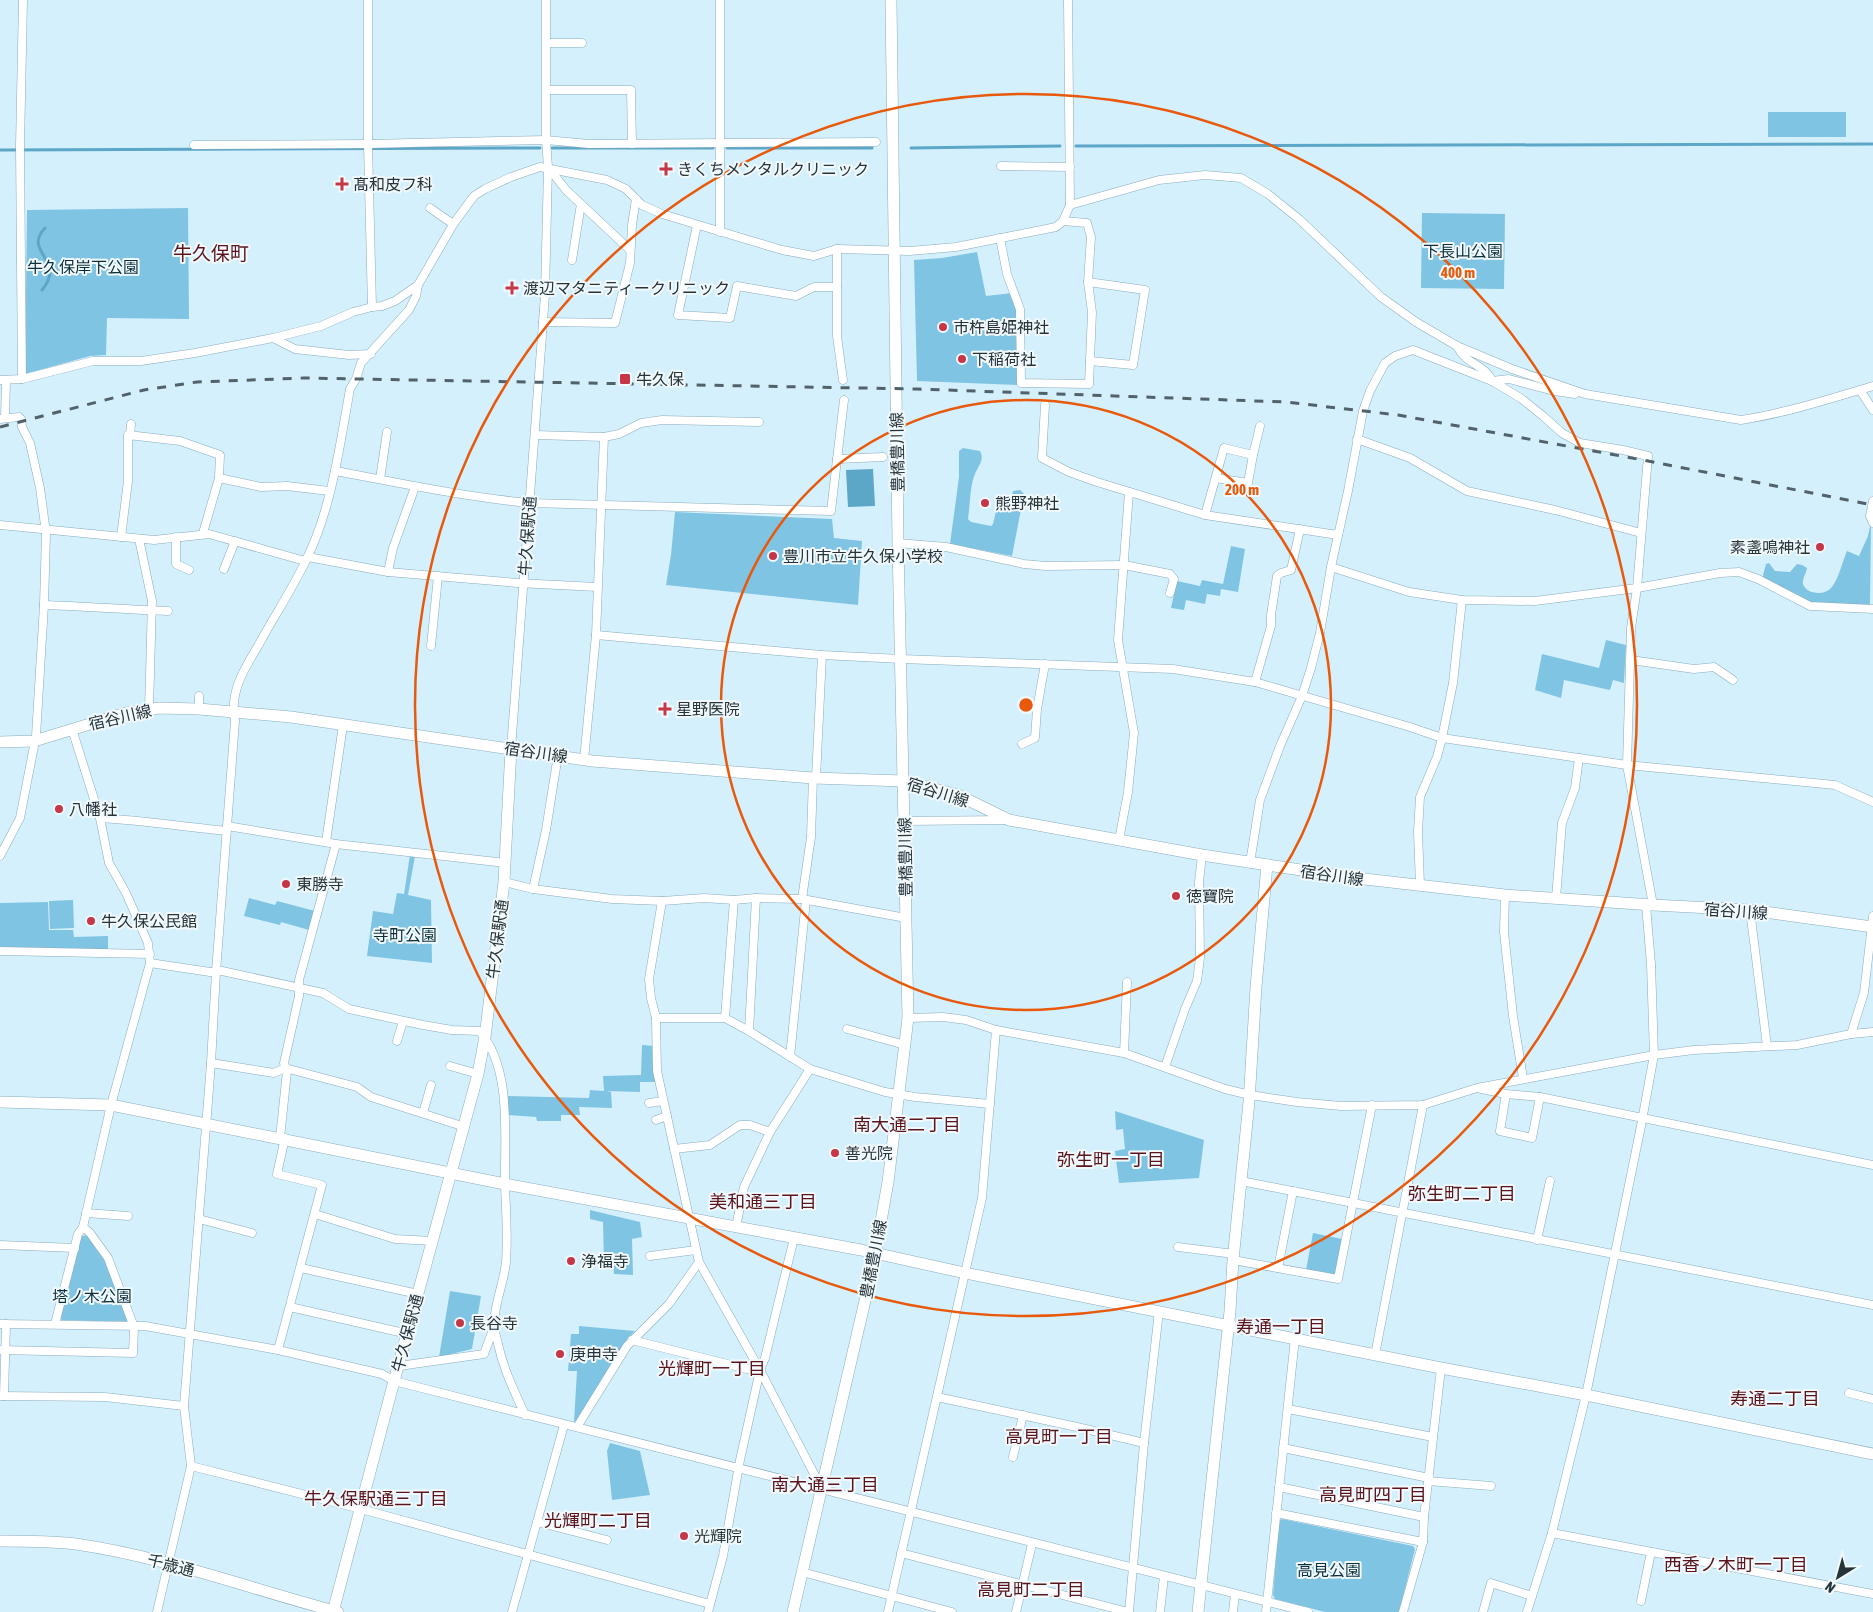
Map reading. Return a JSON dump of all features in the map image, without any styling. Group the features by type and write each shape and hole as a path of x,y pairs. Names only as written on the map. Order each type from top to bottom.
{"street":[{"path":"22,379 20,146 23,0"},
{"path":"368,0 368,144 372,307"},
{"name":"牛久保駅通","path":"335,1612 394,1381 465,1127 485,1037 506,863 511,749 543,322 547,248 548,167 546,140 546,0"},
{"path":"720,0 720,232"},
{"name":"豊橋豊川線","path":"793,1612 876,1253 900,1095 908,1018 893,250 891,0"},
{"path":"157,1612 191,1466 184,1406 236,721 234,712 236,688 316,537 335,471 350,389 356,380 361,363 409,310 416,296 418,285 466,205 474,196 485,189 534,168 548,167 564,173 607,180 626,189 642,205 662,214 782,250 814,256 837,250 956,247 1056,227 1063,221 1070,205 1068,0"},
{"path":"547,43 582,43"},
{"path":"547,90 631,90 632,144"},
{"path":"194,146 546,140 589,144 876,142"},
{"path":"1001,166 1070,167"},
{"path":"548,167 566,190 630,250"},
{"path":"1070,205 1159,180 1205,175 1241,178 1268,194 1299,219 1381,297 1416,322 1457,346 1512,369 1585,394 1742,420 1789,410 1873,386"},
{"path":"543,322 615,323 630,263 632,225 636,200"},
{"path":"572,260 581,204"},
{"path":"430,208 453,224"},
{"path":"1000,238 1007,274 1020,309 1021,383 1089,384 1092,312 1088,282 1091,237 1087,222 1063,221"},
{"path":"697,224 678,315 730,318 737,286 796,296 814,287 837,287"},
{"path":"837,250 837,336 842,380"},
{"path":"1088,282 1145,290 1133,365 1090,361"},
{"path":"0,856 20,818 34,741 44,605 46,530 40,488 30,444 20,418 3,419 3,380 22,379 93,361 141,361 273,338 321,326 353,312 382,306 395,301 418,285"},
{"path":"273,338 294,349 349,355 371,354"},
{"path":"1457,346 1460,353 1489,374 1492,381"},
{"path":"1250,863 1260,800 1280,746 1302,696 1311,668 1320,633 1331,567 1363,411 1370,391 1384,363 1395,356 1413,350 1492,381 1522,399 1562,433 1580,443 1648,456 1637,588 1631,628 1627,765 1650,905 1654,1055 1586,1395 1552,1533 1527,1612"},
{"path":"1492,381 1509,379 1554,391 1578,395 1585,394"},
{"path":"1860,390 1873,410"},
{"path":"335,471 415,486 479,495 489,499 530,503 831,511 844,400"},
{"path":"1045,405 1042,458 1069,472 1205,515 1338,535"},
{"path":"535,435 604,437 619,434 641,424 662,420 759,422"},
{"path":"122,537 128,481 128,435 130,436 131,424"},
{"path":"1216,478 1248,484 1260,426"},
{"path":"380,479 387,432"},
{"path":"130,436 180,441 220,455 219,478 203,533"},
{"path":"584,760 596,635 604,437"},
{"path":"1358,440 1410,458 1466,491 1555,510 1641,533"},
{"path":"1205,515 1224,448 1253,455"},
{"path":"837,459 883,457"},
{"path":"219,478 261,487 287,486 329,491"},
{"path":"388,572 392,548 415,486"},
{"path":"1118,840 1128,792 1134,733 1118,640 1129,492"},
{"path":"1873,501 1870,516 1873,524"},
{"path":"0,525 154,540 203,533 306,559 388,572 597,587"},
{"path":"1255,682 1271,626 1270,615 1277,576 1291,570 1300,529"},
{"path":"176,537 176,564 190,570"},
{"path":"139,539 152,602 149,710"},
{"path":"224,569 234,541"},
{"path":"898,543 946,548 1024,564 1046,566 1124,565 1170,574 1174,579 1170,593"},
{"path":"1331,567 1409,592 1462,600 1535,601 1637,588 1720,573 1739,572 1758,579 1810,606 1873,609"},
{"path":"431,646 438,576"},
{"path":"1420,885 1418,832 1420,797 1437,757 1454,682 1462,600"},
{"path":"44,605 168,611"},
{"path":"596,635 901,659 1173,669 1255,682 1442,738 1627,765 1835,786 1873,802"},
{"path":"790,1057 810,838 822,654"},
{"path":"1631,660 1694,670 1714,667 1733,680"},
{"path":"1022,744 1035,738 1037,709 1045,664"},
{"path":"199,696 199,710"},
{"name":"宿谷川線","path":"0,742 34,741 126,713 159,708 291,717 584,760 814,778 904,781 958,795 1009,820 1202,855 1347,878 1505,895 1750,910 1872,923"},
{"path":"326,842 342,725"},
{"path":"55,1324 78,1234 83,1227 111,1105 150,963 148,943 142,926 109,863 100,818 72,729"},
{"path":"533,889 546,830 558,755"},
{"path":"1556,898 1562,823 1575,788 1579,758"},
{"path":"100,818 127,819 179,827 227,829 336,844 506,863"},
{"path":"904,821 1009,820"},
{"path":"278,1350 322,1185 277,1174 287,1071 284,1063 299,980 336,844"},
{"path":"1165,1067 1197,981 1200,958 1199,882 1202,855"},
{"path":"1198,1612 1229,1324 1250,1095 1256,987 1267,865"},
{"path":"504,882 533,889 612,899 662,901 704,898 734,900 756,898 804,900 906,918"},
{"path":"1505,895 1504,932 1513,1016 1523,1078"},
{"path":"748,1031 756,898"},
{"path":"724,1018 734,900"},
{"path":"662,901 649,979 650,998 656,1018 657,1071 699,1262 760,1370 822,1490"},
{"path":"1750,910 1767,1046"},
{"path":"1851,1034 1864,993 1872,923"},
{"path":"0,951 150,954"},
{"path":"150,963 210,972 222,971 323,994 349,1009 452,1030 479,1031 491,1046 504,1095 505,1184 508,1232 506,1264 494,1327 484,1354 399,1366"},
{"path":"1124,1053 1128,982"},
{"path":"908,1018 943,1017 966,1020 996,1030 1124,1053 1226,1089 1250,1095 1340,1106 1423,1105 1477,1088 1523,1078 1654,1055 1694,1050 1797,1045 1851,1034 1873,1032"},
{"path":"656,1018 724,1018 810,1069 900,1095 990,1104"},
{"path":"397,1041 403,1021"},
{"path":"847,1029 905,1045"},
{"path":"888,1612 982,1198 996,1030"},
{"path":"211,1063 274,1073 285,1068 357,1088 371,1097 465,1127"},
{"path":"450,1066 478,1074"},
{"path":"736,1227 744,1187 770,1132 810,1069"},
{"path":"423,1113 431,1085"},
{"path":"1477,1088 1506,1094 1540,1097 1873,1165"},
{"path":"1506,1094 1500,1131 1532,1138 1540,1097"},
{"path":"649,1103 663,1101"},
{"path":"0,1102 111,1105 505,1184 876,1253 965,1273 1586,1395 1873,1454"},
{"path":"1178,1247 1338,1279 1372,1105"},
{"path":"1375,1355 1423,1105"},
{"path":"656,1120 667,1116"},
{"path":"674,1149 710,1145 740,1126 750,1125 770,1132"},
{"path":"1241,1181 1873,1305"},
{"path":"1537,1240 1550,1181"},
{"path":"1278,1268 1292,1191"},
{"path":"86,1213 128,1216"},
{"path":"315,1214 395,1239 433,1241"},
{"path":"198,1219 252,1234"},
{"path":"2,1350 133,1353 134,1327 108,1258 90,1233 83,1227"},
{"path":"708,1612 723,1556 740,1460 760,1370 765,1358 794,1238"},
{"path":"0,1245 75,1248"},
{"path":"650,1256 696,1250"},
{"path":"576,1427 632,1340 669,1304 699,1262"},
{"path":"301,1268 418,1294"},
{"path":"290,1306 408,1334"},
{"path":"901,1553 1128,1612 1159,1312"},
{"path":"184,1406 105,1397 2,1396 3,1324 145,1326 278,1350 382,1374 394,1381 525,1415 1308,1612"},
{"path":"494,1327 503,1368 525,1415"},
{"path":"1266,1612 1295,1338"},
{"path":"632,1340 747,1369 760,1370"},
{"path":"1403,1612 1423,1542 1424,1517 1441,1368"},
{"path":"1849,1393 1873,1399"},
{"path":"937,1397 1144,1443"},
{"path":"1288,1409 1433,1437"},
{"path":"1013,1457 1023,1415"},
{"path":"512,1612 564,1425"},
{"path":"1283,1448 1429,1479 1491,1486"},
{"path":"191,1466 361,1509 710,1604"},
{"path":"1279,1487 1424,1517"},
{"path":"1276,1513 1423,1542"},
{"path":"537,1522 607,1540"},
{"path":"1552,1533 1873,1594"},
{"name":"千歳通","path":"0,1541 38,1541 74,1544 168,1564 335,1612"},
{"path":"1016,1612 1032,1544"},
{"path":"1640,1601 1651,1552"},
{"path":"802,1572 952,1612"},
{"path":"1160,1612 1164,1576"},
{"path":"1484,1612 1491,1583 1532,1596"},
{"path":"1233,1612 1235,1594"}],"green space":[{"path":"1768,112 1846,112 1846,137 1768,137"},
{"name":"牛久保岸下公園","path":"188,208 189,319 107,318 106,355 90,356 25,374 27,210"},
{"name":"下長山公園","path":"1422,213 1505,214 1504,289 1421,288"},
{"path":"977,252 986,296 1012,293 1016,310 1018,385 917,381 914,260 942,258"},
{"path":"963,448 980,451 982,457 972,484 968,519 971,522 991,526 997,507 999,505 1009,507 1013,491 1020,490 1024,494 1012,556 950,544 959,477 959,451"},
{"path":"675,512 832,519 834,538 862,541 858,605 666,585"},
{"path":"1871,522 1869,605 1809,602 1764,578 1766,564 1769,563 1775,571 1790,572 1797,564 1802,565 1807,568 1803,584 1808,590 1815,593 1828,591 1836,580 1847,551 1859,556 1868,536"},
{"path":"1231,546 1245,549 1238,592 1221,589 1220,596 1207,594 1205,604 1186,600 1184,610 1171,608 1177,581 1200,586 1202,580 1223,584"},
{"path":"1606,640 1626,645 1624,683 1613,680 1610,690 1564,680 1561,698 1535,690 1542,654 1599,668"},
{"name":"寺町公園","path":"410,855 415,856 408,895 431,900 432,963 367,956 373,911 393,914 397,893 404,894"},
{"path":"249,898 275,905 277,901 315,911 309,930 281,922 280,925 244,916"},
{"path":"73,900 74,928 50,929 49,901"},
{"path":"48,902 49,930 73,930 74,937 108,936 108,949 0,949 0,903"},
{"path":"642,1045 654,1046 656,1082 640,1082 640,1092 607,1091 611,1092 612,1108 579,1107 580,1115 561,1115 561,1121 537,1121 536,1117 508,1115 506,1096 589,1098 590,1090 604,1091 603,1076 641,1075"},
{"path":"1115,1111 1204,1140 1199,1178 1119,1183 1115,1151 1125,1149 1123,1129 1116,1130"},
{"path":"590,1210 640,1222 642,1237 632,1239 633,1275 614,1274 613,1264 604,1263 603,1222 590,1219"},
{"path":"1313,1233 1342,1239 1335,1275 1306,1270"},
{"name":"塔ノ木公園","path":"88,1235 105,1258 129,1319 127,1322 62,1320 59,1317 81,1236"},
{"path":"450,1291 481,1296 472,1349 439,1357"},
{"path":"579,1326 635,1331 627,1339 574,1422 577,1371 568,1371 571,1334 579,1334"},
{"path":"610,1443 640,1451 650,1495 612,1500 607,1451"},
{"name":"高見公園","path":"1282,1519 1413,1546 1415,1549 1399,1612 1325,1612 1275,1599 1273,1595 1279,1521"}],"shaded area":[{"path":"873,469 875,506 848,507 846,470"}],"waterway":[{"path":"1076,146 1873,144"},
{"path":"911,148 1060,146"},
{"path":"0,150 540,148"},
{"path":"552,148 713,148"},
{"path":"727,148 872,148"},
{"path":"42,290 48,280 50,271 38,244 39,236 45,228"}],"railway":[{"path":"0,427 144,390 197,382 304,378 917,389 1286,402 1398,415 1873,505"}],"place":[{"name":"きくちメンタルクリニック","path":"666,169"},
{"name":"髙和皮フ科","path":"342,184"},
{"name":"渡辺マタニティークリニック","path":"512,288"},
{"name":"市杵島姫神社","path":"943,327"},
{"name":"下稲荷社","path":"962,359"},
{"name":"牛久保","path":"625,379"},
{"name":"熊野神社","path":"985,503"},
{"name":"素盞鳴神社","path":"1820,547"},
{"name":"豊川市立牛久保小学校","path":"773,556"},
{"name":"星野医院","path":"665,709"},
{"name":"八幡社","path":"59,809"},
{"name":"東勝寺","path":"286,884"},
{"name":"徳寶院","path":"1176,896"},
{"name":"牛久保公民館","path":"91,921"},
{"name":"善光院","path":"835,1153"},
{"name":"浄福寺","path":"571,1261"},
{"name":"長谷寺","path":"460,1323"},
{"name":"庚申寺","path":"560,1354"},
{"name":"光輝院","path":"684,1536"}],"district":[{"name":"牛久保町","path":"211,253"},
{"name":"南大通二丁目","path":"907,1124"},
{"name":"弥生町一丁目","path":"1111,1159"},
{"name":"弥生町二丁目","path":"1462,1193"},
{"name":"美和通三丁目","path":"763,1201"},
{"name":"寿通一丁目","path":"1281,1326"},
{"name":"光輝町一丁目","path":"712,1368"},
{"name":"寿通二丁目","path":"1775,1398"},
{"name":"高見町一丁目","path":"1059,1436"},
{"name":"南大通三丁目","path":"825,1484"},
{"name":"高見町四丁目","path":"1373,1494"},
{"name":"牛久保駅通三丁目","path":"376,1498"},
{"name":"光輝町二丁目","path":"598,1520"},
{"name":"西香ノ木町一丁目","path":"1736,1564"},
{"name":"高見町二丁目","path":"1031,1589"}]}
